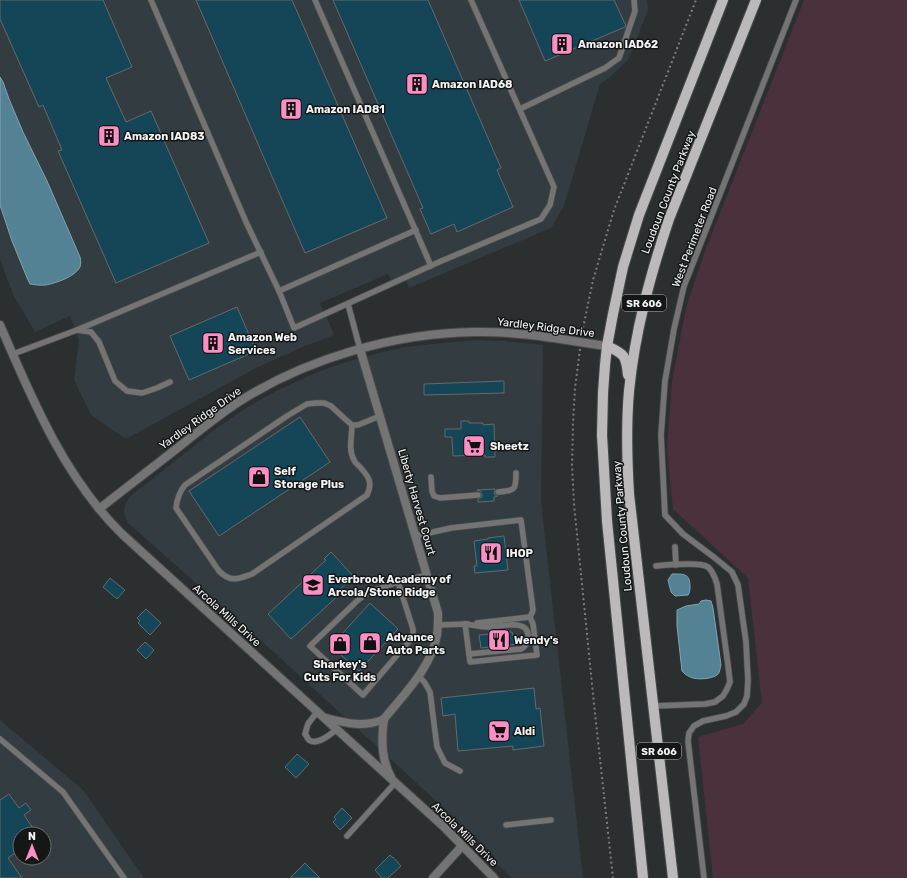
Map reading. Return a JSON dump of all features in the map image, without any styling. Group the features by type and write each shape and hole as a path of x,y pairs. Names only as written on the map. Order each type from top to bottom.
{"main road":[{"name":"Loudoun County Parkway","path":"643,878 607,521 602,435 603,393 607,346 623,267 638,215 722,0"},
{"name":"Loudoun County Parkway","path":"673,878 629,494 629,391 642,311 656,256 669,219 756,0"},
{"path":"607,346 619,351 624,357 626,362 629,391"}],"street":[{"name":"Arcola Mills Drive","path":"0,325 26,385 50,432 67,462 99,510 122,534 443,826 494,878"},
{"name":"Yardley Ridge Drive","path":"99,510 219,416 242,400 264,387 309,366 338,355 385,342 424,336 475,332 519,333 607,346"},
{"name":"Liberty Harvest Court","path":"360,349 438,613 437,636 427,663 419,676 384,719"},
{"path":"320,714 344,722 367,724 384,719"},
{"path":"384,719 382,733 385,764 394,781"},
{"path":"433,878 462,846"}],"lane":[{"path":"151,0 246,222 279,291 294,328 431,266 541,219 550,205 554,187 471,0"},
{"path":"315,0 431,266"},
{"path":"520,109 606,68 619,58 635,11 634,0"},
{"name":"West Perimeter Road","path":"704,878 688,741 689,733 694,726 703,721 726,716 736,712 744,704 747,696 748,680 746,642 738,585 732,572 683,534 665,515 661,435 665,381 674,329 684,286 796,0"},
{"path":"279,291 416,230"},
{"path":"13,354 76,330 261,252"},
{"path":"348,304 360,349"},
{"path":"76,330 91,332 99,342 115,381 127,391 142,393 170,382"},
{"path":"352,425 351,450 354,460 366,474 370,482 370,489 367,495 252,574 238,579 232,579 219,571 176,508 180,491 185,485 307,404 324,403 331,406 352,425 358,425 380,416"},
{"path":"498,492 511,491 515,488 516,473"},
{"path":"431,477 434,496 440,498 478,495"},
{"path":"415,536 451,528 521,520 532,610 530,617 533,624 537,655 470,662 465,624"},
{"path":"675,547 676,565"},
{"path":"654,706 705,704 715,702 723,696 730,682 717,584 713,573 707,567 699,565 656,566"},
{"path":"398,582 413,629 413,634 411,639 363,695 310,646 358,600 369,592 398,582 427,575"},
{"path":"438,625 465,624 530,617"},
{"path":"465,624 487,627 514,624 523,627 528,634 527,644 521,649 469,654"},
{"path":"419,676 430,692 437,747 445,763 460,771"},
{"path":"320,714 308,724 305,734 309,740 315,742 325,739 337,729"},
{"path":"0,739 63,792 124,878"},
{"path":"347,836 394,781"},
{"path":"506,825 551,820"}],"shaded area":[{"path":"0,0 647,0 648,10 628,60 600,84 564,206 551,228 409,288 405,278 392,283 388,274 320,303 334,335 258,367 126,439 91,415 74,380 79,340 70,316 35,332 14,296 0,260"},
{"path":"804,0 907,0 907,878 713,878 698,737 743,724 762,703 748,578 673,509 667,449 672,381 686,308 704,254"},
{"path":"476,340 543,345 541,501 583,878 512,878 497,864 494,856 481,842 277,655 127,522 125,515 124,509 126,503 133,494 218,427 246,408 276,391 320,371 382,352 406,347"},
{"path":"0,720 83,790 144,878 0,878"}],"water":[{"path":"0,77 80,258 80,267 71,276 48,285 30,284 12,241 0,205"},
{"path":"672,574 683,574 687,576 690,582 690,591 688,595 675,596 671,592 668,580"},
{"path":"701,601 711,601 713,608 721,665 716,676 697,679 688,676 682,671 677,626 677,610 686,606 699,604"}],"building":[{"name":"Amazon IAD83","path":"0,0 103,0 132,67 106,78 126,122 151,111 209,243 116,283 58,151 62,150 43,105 39,107 0,19"},
{"name":"Amazon IAD81","path":"196,0 292,0 387,218 305,253"},
{"name":"Amazon IAD68","path":"333,0 428,0 501,168 497,170 513,207 457,232 454,224 431,234 420,209 423,208"},
{"name":"Amazon IAD62","path":"519,0 614,0 626,26 545,61"},
{"name":"Amazon Web Services","path":"237,307 256,351 189,380 170,336"},
{"path":"504,381 504,393 424,395 424,384"},
{"name":"Self Storage Plus","path":"300,417 330,462 219,536 189,491"},
{"name":"Sheetz","path":"461,421 469,421 469,423 483,423 483,425 494,424 495,457 485,457 485,455 453,456 452,437 445,437 445,429 461,429"},
{"path":"495,489 494,493 498,496 494,497 494,501 478,502 478,499 482,497 482,494 477,490"},
{"name":"IHOP","path":"504,536 508,570 475,573 474,566 477,566 474,541"},
{"name":"Everbrook Academy of Arcola/Stone Ridge","path":"331,552 354,577 340,589 342,592 291,639 268,614 326,560 324,559"},
{"path":"110,578 125,590 117,599 103,587"},
{"path":"370,603 398,629 359,671 331,646"},
{"path":"146,609 161,623 150,635 138,623 140,621 137,618"},
{"name":"Wendy's","path":"506,629 507,632 512,632 513,636 517,635 518,644 481,648 479,635 490,634 489,631"},
{"path":"145,642 154,650 146,659 137,650"},
{"name":"Aldi","path":"534,688 536,709 540,708 544,746 513,750 513,746 458,751 455,714 443,716 441,698"},
{"path":"297,754 309,764 296,778 285,767"},
{"path":"9,794 19,808 26,803 31,810 24,815 32,826 12,826 12,855 8,858 12,866 14,866 22,878 0,878 0,800"},
{"path":"342,808 352,818 340,830 333,822 336,819 334,817"},
{"path":"390,855 401,866 388,878 382,878 375,870"},
{"path":"305,863 320,878 290,878"}],"place":[{"name":"Amazon IAD62","path":"562,44"},
{"name":"Amazon IAD68","path":"417,84"},
{"name":"Amazon IAD81","path":"291,109"},
{"name":"Amazon IAD83","path":"109,136"},
{"name":"Amazon Web Services","path":"213,343"},
{"name":"Sheetz","path":"474,446"},
{"name":"Self Storage Plus","path":"259,477"},
{"name":"IHOP","path":"491,553"},
{"name":"Everbrook Academy of Arcola/Stone Ridge","path":"313,585"},
{"name":"Wendy's","path":"499,640"},
{"name":"Advance Auto Parts","path":"370,643"},
{"name":"Sharkey's Cuts For Kids","path":"340,644"},
{"name":"Aldi","path":"499,731"}]}
